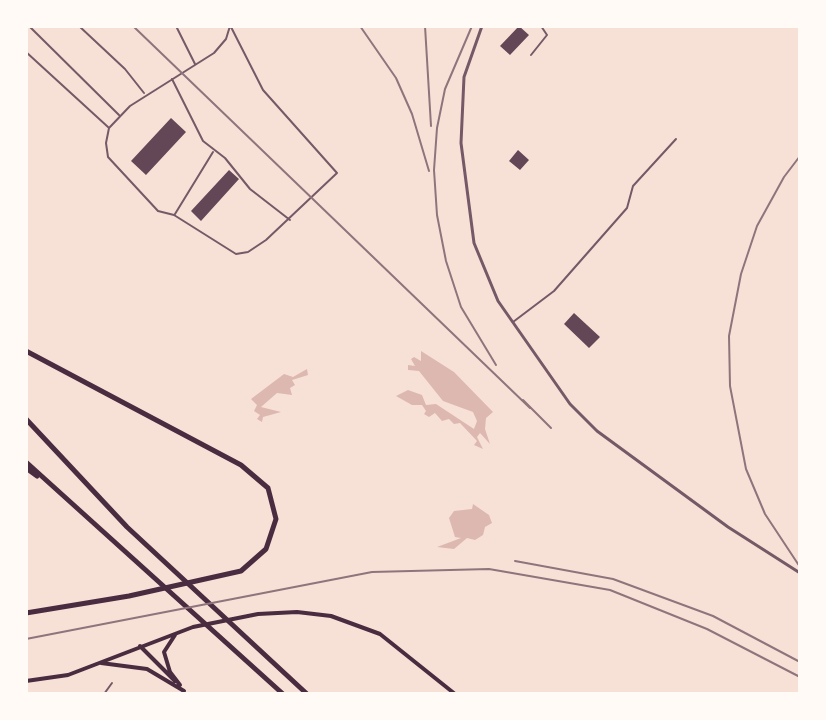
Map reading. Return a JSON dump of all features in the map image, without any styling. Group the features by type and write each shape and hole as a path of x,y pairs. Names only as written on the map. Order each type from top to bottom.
{"main road":[{"path":"26,351 241,465 268,488 276,519 266,549 241,571 129,596 26,613"},
{"path":"26,419 93,493 170,569 307,694"},
{"path":"26,462 283,694"},
{"path":"26,468 57,490"},
{"path":"26,681 57,678 181,630 258,614 297,612 331,616 365,627 395,643 455,694"},
{"path":"181,630 171,638 164,652 170,672 186,692"},
{"path":"140,646 186,692"},
{"path":"97,663 147,669 186,692"}],"street":[{"path":"482,26 468,58 462,96 467,197 480,261 512,322 570,404 597,431 728,527 800,573"}],"lane":[{"path":"29,26 120,116"},
{"path":"79,26 125,69 145,94"},
{"path":"176,26 196,65"},
{"path":"531,55 547,35 541,26"},
{"path":"231,27 263,90 337,173 290,220 248,252 236,254 174,215 158,211 108,157 109,128 120,116 145,94 214,53 231,27"},
{"path":"26,52 109,128"},
{"path":"172,78 195,129 250,189 290,220"},
{"path":"512,322 554,291 627,208 633,186 676,139"},
{"path":"174,215 214,150"},
{"path":"104,694 112,683"}],"shaded area":[{"path":"421,351 454,372 493,412 486,418 485,429 490,444 480,433 477,437 483,449 474,445 477,441 460,423 454,424 449,419 442,421 435,413 429,417 424,414 426,411 422,405 412,405 396,396 408,390 422,395 426,405 436,404 474,429 477,421 473,412 443,401 419,371 408,370 408,365 415,366 411,359 414,357 421,361"},
{"path":"307,369 308,375 292,380 295,385 290,388 292,395 277,393 261,407 281,412 263,417 262,422 257,419 260,415 254,411 257,405 251,399 284,374 293,377"},
{"path":"473,504 489,515 492,523 485,527 483,535 475,540 467,538 454,549 437,547 461,538 455,537 449,518 454,511 472,509"}],"building":[{"path":"519,26 529,35 510,55 500,46"},
{"path":"171,118 186,132 146,175 131,161"},
{"path":"518,150 529,160 520,170 509,161"},
{"path":"229,170 239,179 201,221 191,211"},
{"path":"574,313 600,337 589,348 564,324"}],"railway":[{"path":"133,26 530,408"},
{"path":"360,26 396,78 412,114 429,171"},
{"path":"425,26 431,126"},
{"path":"472,26 445,89 437,128 434,170 437,215 446,261 461,307 496,365"},
{"path":"800,156 784,177 757,226 741,274 729,336 730,386 746,469 765,514 800,567"},
{"path":"523,400 551,428"},
{"path":"515,561 613,579 713,616 800,662"},
{"path":"26,639 372,572 489,569 610,590 707,629 800,677"}]}
